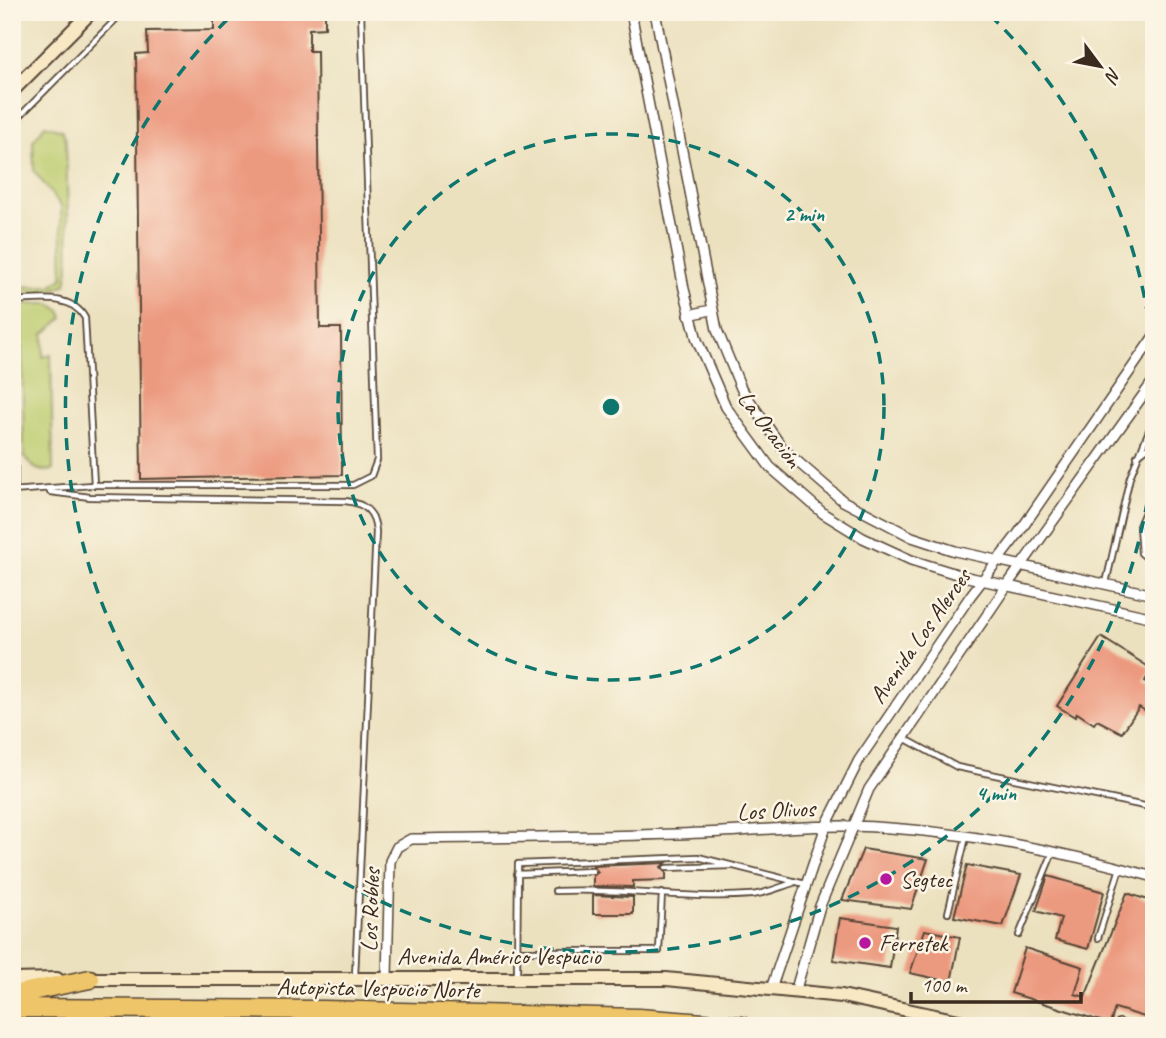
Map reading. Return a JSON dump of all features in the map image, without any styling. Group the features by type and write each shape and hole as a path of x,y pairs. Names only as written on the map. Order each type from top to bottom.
{"highway":[{"path":"12,995 90,979"},
{"name":"Autopista Vespucio Norte","path":"12,1008 324,1010 639,1018 742,1026"}],"main road":[{"path":"12,91 91,12"},
{"name":"Avenida Américo Vespucio","path":"12,980 355,976 667,979 796,989 885,1003 982,1026"}],"street":[{"name":"La Oración","path":"631,12 690,315 706,364 726,407 755,450 786,483 824,514 880,547 925,565 1154,618"},
{"name":"La Oración","path":"656,12 711,310 723,349 750,404 771,435 809,475 843,500 892,528 933,544 1154,595"},
{"path":"690,315 711,310"},
{"name":"Avenida Los Alerces","path":"772,986 826,826 859,760 1154,336"},
{"name":"Avenida Los Alerces","path":"796,989 820,906 869,789 1008,584 1154,380"},
{"name":"Los Olivos","path":"397,847 411,839 707,833 774,827 852,826 966,836 1054,851 1154,877"},
{"name":"Los Robles","path":"387,977 390,861 397,847"}],"lane":[{"path":"12,124 123,12"},
{"path":"12,324 15,331 14,491 94,485 353,485 367,480 374,472 377,460 361,12"},
{"path":"12,301 59,300 71,303 85,318 94,485"},
{"path":"1106,583 1137,456 1154,418"},
{"path":"1137,456 1154,443"},
{"path":"43,490 90,497 345,501 361,505 372,512 376,532 355,976"},
{"path":"1154,490 1139,526 1141,553 1154,564"},
{"path":"1141,553 1154,540"},
{"path":"902,737 957,767 1154,808"},
{"path":"948,914 966,836"},
{"path":"1019,935 1054,851"},
{"path":"517,978 518,864 698,857 805,884"},
{"path":"666,868 739,866"},
{"path":"1098,939 1120,867"},
{"path":"517,874 593,871"},
{"path":"555,891 590,889 754,895 794,883"},
{"path":"517,951 659,951 662,893"},
{"path":"1118,1026 1119,1022 1132,1026"}],"green space":[{"path":"45,125 62,130 66,140 69,268 66,284 49,292 12,293 12,287 51,286 63,277 61,206 34,171 33,141"},
{"path":"21,304 50,304 60,310 63,318 44,334 43,357 51,355 53,470 36,469 24,457"}],"building":[{"path":"214,12 325,12 325,28 309,29 309,51 317,51 320,328 341,328 342,475 141,479 136,54 148,53 147,31 214,30"},
{"path":"1101,637 1152,669 1145,681 1154,686 1154,716 1139,707 1122,733 1097,720 1094,724 1077,713 1075,717 1057,706"},
{"name":"Segtec","path":"863,849 928,859 911,909 842,900"},
{"path":"666,863 661,867 666,873 666,880 633,881 633,887 593,886 593,876 598,872 593,866"},
{"path":"967,865 1021,875 1003,926 954,917"},
{"path":"1048,876 1104,892 1088,949 1055,940 1061,918 1036,911"},
{"path":"1127,893 1154,902 1154,1020 1115,1008 1110,1024 1011,993 1025,948 1083,967 1075,994 1085,997"},
{"path":"593,895 633,897 633,914 593,914"},
{"name":"Ferretek","path":"840,918 896,926 890,968 833,960"},
{"path":"925,930 960,937 951,982 910,973"}],"place":[{"name":"Segtec","path":"886,879"},
{"name":"Ferretek","path":"865,943"}]}
